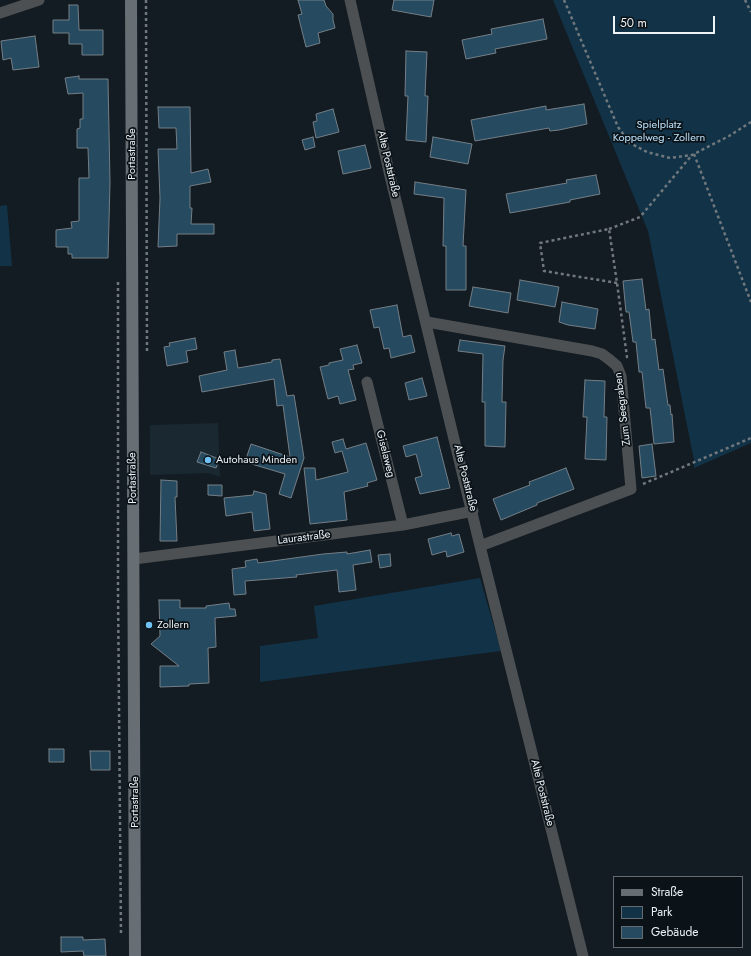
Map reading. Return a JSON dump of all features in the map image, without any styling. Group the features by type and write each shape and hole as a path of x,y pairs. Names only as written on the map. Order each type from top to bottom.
{"main road":[{"name":"Portastraße","path":"131,0 135,956"}],"street":[{"path":"0,13 39,0"},
{"name":"Alte Poststraße","path":"350,0 390,176 473,511 480,546 583,956"},
{"name":"Zum Seegraben","path":"427,322 592,351 602,354 610,360 616,366 621,376 631,489"},
{"name":"Giselaweg","path":"368,382 403,525"},
{"path":"480,546 631,489"},
{"name":"Laurastraße","path":"134,559 403,525 473,511"}],"path":[{"path":"564,0 618,127 630,143 647,152 670,158 693,155 729,136 751,122"},
{"path":"746,0 751,12"},
{"path":"617,283 544,271 540,243 609,229 640,217 693,155"},
{"path":"693,155 751,302"},
{"path":"609,229 627,357 610,360"},
{"path":"118,279 118,598 121,940"},
{"path":"631,489 751,438"}],"shaded area":[{"path":"218,423 220,477 208,473 150,475 150,425"}],"green space":[{"name":"Spielplatz Koppelweg - Zollern","path":"553,0 751,0 751,443 694,468 694,460 648,231"},
{"path":"7,205 12,266 0,266 0,206"},
{"path":"480,578 501,651 260,682 260,646 318,638 314,606"}],"building":[{"path":"298,0 324,0 326,6 333,14 335,28 318,33 320,43 306,47 298,15 302,14"},
{"path":"394,0 434,0 431,17 392,10"},
{"path":"69,5 78,5 79,30 103,30 103,55 82,55 82,44 69,44 69,33 53,33 53,20 69,20"},
{"path":"543,19 547,39 495,49 496,53 466,59 462,40 492,34 491,29"},
{"path":"35,36 39,67 13,70 11,58 3,60 1,41"},
{"path":"406,51 427,52 425,96 428,96 426,142 406,140 408,96 405,96"},
{"path":"79,76 79,79 108,79 110,183 108,258 72,258 72,254 68,254 68,247 56,247 56,230 72,228 71,222 79,221 79,178 89,178 88,148 77,148 77,129 80,128 80,119 83,119 83,93 68,94 65,78"},
{"path":"584,104 587,124 550,131 549,128 475,141 471,120 546,106 546,110"},
{"path":"158,107 190,107 191,173 208,169 211,182 190,186 190,208 192,208 191,224 214,224 214,234 177,234 177,246 158,247 160,198 158,149 177,149 176,128 159,128"},
{"path":"333,109 339,132 316,138 313,122 317,121 316,114"},
{"path":"313,137 315,147 305,150 302,140"},
{"path":"433,137 472,144 468,164 430,157"},
{"path":"365,145 371,168 343,174 338,151"},
{"path":"596,175 600,194 570,200 570,202 510,213 506,194 567,183 566,180"},
{"path":"415,182 466,190 463,246 466,246 466,290 446,290 446,246 443,246 444,198 414,194"},
{"path":"642,279 646,310 649,309 652,340 655,339 659,370 663,369 668,405 670,405 671,415 672,414 674,442 654,444 650,408 646,408 642,372 639,372 636,342 633,342 629,312 626,312 623,281"},
{"path":"520,280 559,287 555,307 517,300"},
{"path":"473,287 511,293 508,313 469,306"},
{"path":"562,302 598,309 595,329 568,325 559,322"},
{"path":"397,305 403,337 411,335 415,352 391,358 389,348 384,349 379,327 374,328 370,310"},
{"path":"195,338 197,349 186,351 188,362 167,366 164,347 170,346 169,343"},
{"path":"460,340 505,346 503,360 502,402 506,402 505,447 485,446 485,402 482,402 483,354 458,351"},
{"path":"357,345 362,363 353,365 354,369 348,370 356,400 340,404 338,396 328,399 320,367 329,365 329,363 343,360 340,349"},
{"path":"235,350 238,368 272,362 272,360 280,359 287,396 294,395 304,458 291,498 279,494 285,474 245,462 251,444 290,457 283,405 277,406 274,379 202,392 199,376 227,370 224,352"},
{"path":"422,378 427,396 409,400 405,383"},
{"path":"585,380 605,381 604,417 607,417 606,460 585,459 587,417 583,417"},
{"path":"437,437 450,488 420,494 415,478 422,476 416,454 406,457 403,446"},
{"path":"343,439 346,449 366,443 377,480 367,483 368,486 344,492 347,520 310,524 304,468 315,468 316,480 348,472 342,451 335,453 332,442"},
{"path":"652,444 656,476 642,478 639,446"},
{"name":"Autohaus Minden","path":"201,452 219,459 216,468 197,462"},
{"path":"566,468 574,489 537,503 537,505 501,520 493,499 530,485 529,482"},
{"path":"161,480 177,481 177,497 175,497 177,541 160,541"},
{"path":"208,485 222,485 222,496 208,495"},
{"path":"254,491 266,494 270,529 254,531 252,512 226,516 224,498 253,495"},
{"path":"451,533 452,536 459,534 464,552 447,557 446,551 432,555 428,539"},
{"path":"370,550 372,562 353,565 356,590 339,592 337,570 296,575 297,577 245,581 246,594 234,595 232,569 246,567 245,561 257,559 258,563 323,554 347,552 347,554"},
{"path":"390,554 391,566 380,568 378,555"},
{"path":"159,600 180,600 180,608 206,608 206,606 229,603 230,609 235,609 236,616 215,618 216,647 208,648 209,683 189,684 189,686 160,687 160,666 179,666 151,644 160,636"},
{"path":"49,749 64,749 64,762 49,762"},
{"path":"90,751 110,751 110,770 91,770"},
{"path":"61,937 83,937 83,940 105,939 106,956 84,956 83,951 61,952"}],"place":[{"name":"Autohaus Minden","path":"208,460"},
{"name":"Zollern","path":"149,625"}]}
